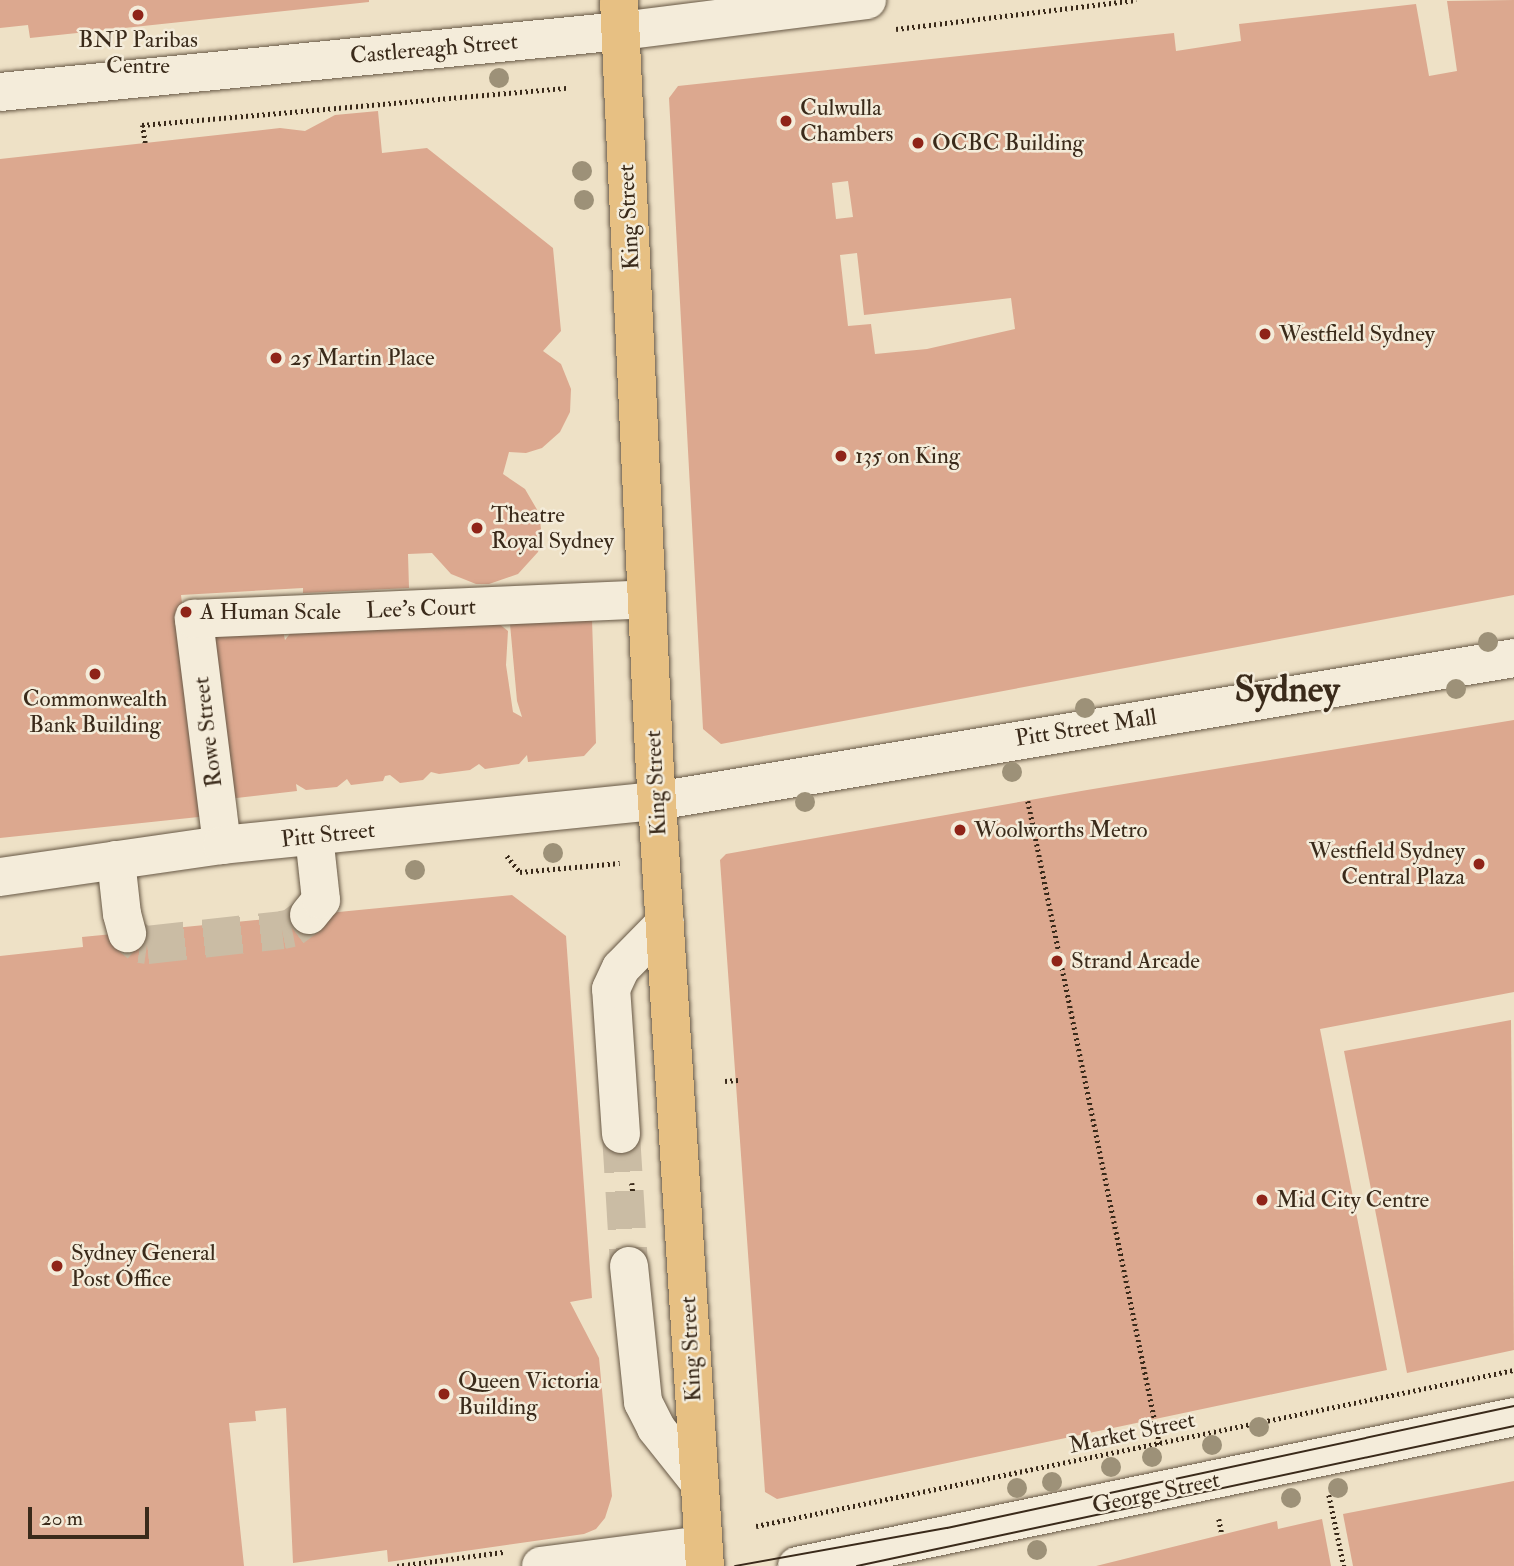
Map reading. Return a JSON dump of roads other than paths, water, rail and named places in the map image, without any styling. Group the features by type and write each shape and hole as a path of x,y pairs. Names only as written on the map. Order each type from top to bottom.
{"main road":[{"name":"King Street","path":"620,15 657,801 704,1556"}],"street":[{"name":"Castlereagh Street","path":"0,92 620,15 867,0"},
{"name":"Lee's Court","path":"194,619 647,599"},
{"name":"Rowe Street","path":"194,619 222,845"},
{"name":"Pitt Street Mall","path":"657,801 1514,658"},
{"name":"Pitt Street","path":"0,877 222,845 657,801"},
{"path":"309,915 321,900 314,836"},
{"path":"116,860 122,914 127,933"},
{"path":"621,1134 611,989 621,968 665,923"},
{"path":"629,1266 643,1402 656,1428 699,1482"},
{"name":"George Street","path":"797,1566 1514,1416"},
{"path":"541,1566 704,1556"}],"tunnel":[{"path":"127,933 140,944 147,945 282,930 292,928 309,915"},
{"path":"621,1134 629,1266"}],"tram line":[{"path":"735,1566 947,1528 1514,1406"},
{"path":"857,1566 1514,1426"}],"place":[{"name":"BNP Paribas Centre","path":"138,15"},
{"name":"Culwulla Chambers","path":"786,121"},
{"name":"OCBC Building","path":"918,143"},
{"name":"Westfield Sydney","path":"1265,334"},
{"name":"25 Martin Place","path":"276,358"},
{"name":"135 on King","path":"841,456"},
{"name":"Theatre Royal Sydney","path":"477,528"},
{"name":"A Human Scale","path":"186,612"},
{"name":"Commonwealth Bank Building","path":"95,674"},
{"name":"Woolworths Metro","path":"960,830"},
{"name":"Westfield Sydney Central Plaza","path":"1479,864"},
{"name":"Strand Arcade","path":"1057,961"},
{"name":"Mid City Centre","path":"1262,1200"},
{"name":"Sydney General Post Office","path":"57,1266"},
{"name":"Queen Victoria Building","path":"444,1394"}],"district":[{"name":"Sydney","path":"1287,690"}]}
